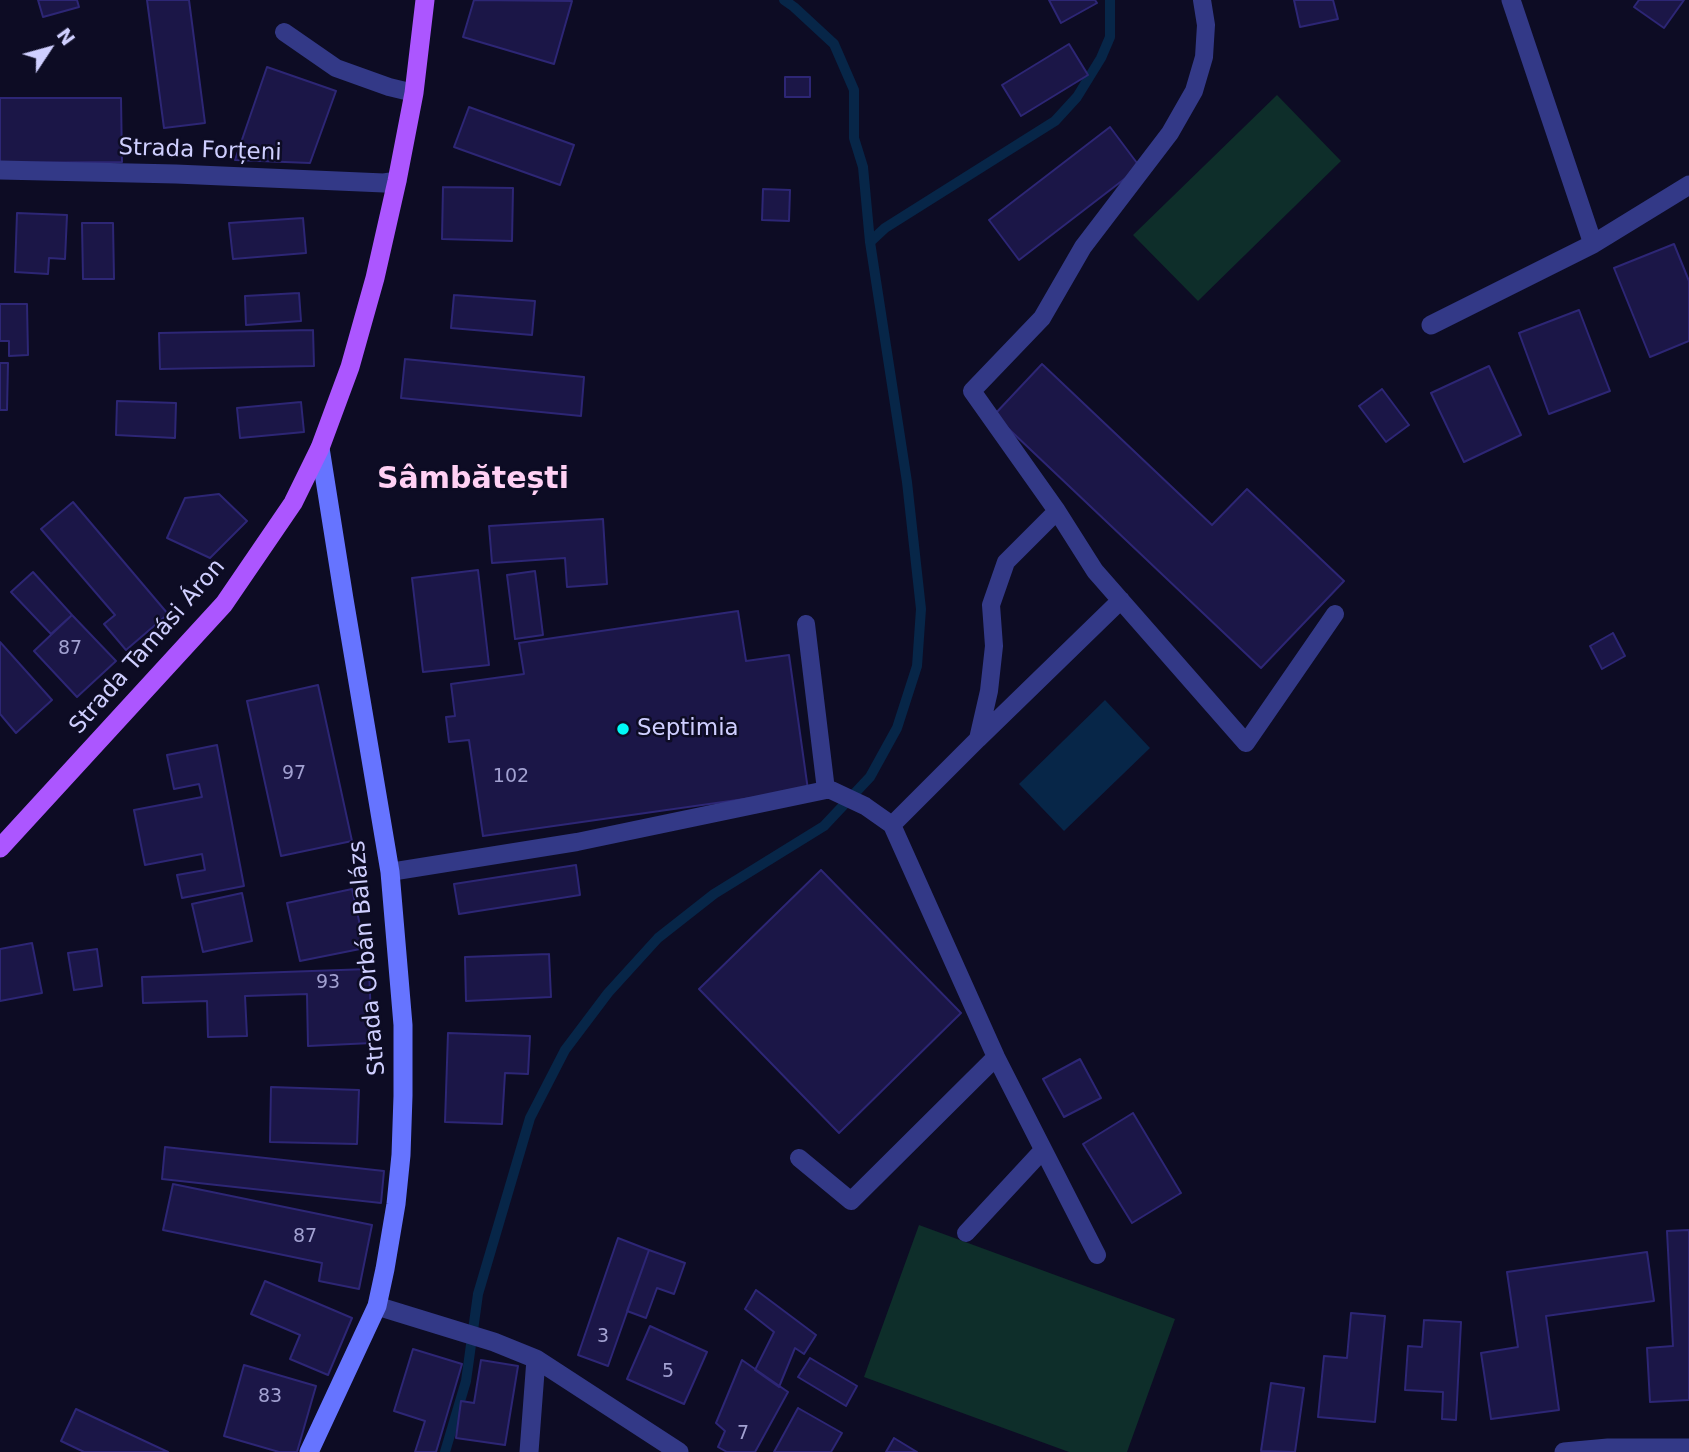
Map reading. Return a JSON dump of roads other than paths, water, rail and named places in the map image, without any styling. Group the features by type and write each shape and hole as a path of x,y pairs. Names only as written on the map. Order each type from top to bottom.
{"main road":[{"path":"397,181 414,93 425,0"},
{"name":"Strada Tamási Áron","path":"0,848 224,604 293,503 320,448 354,354 397,181"},
{"name":"Strada Orbán Balázs","path":"309,1452 377,1306 396,1204 403,1096 403,1025 390,872 320,448"}],"street":[{"path":"1511,0 1593,244"},
{"name":"Strada Forțeni","path":"0,170 384,183 397,181"},
{"path":"1431,325 1593,244 1689,185"},
{"path":"377,1306 494,1342 536,1359 679,1452"},
{"path":"529,1452 536,1359"},
{"path":"1564,1452 1608,1448 1689,1448"}],"lane":[{"path":"1202,0 1206,25 1204,57 1194,91 1170,133 1083,247 1042,318 972,391 1057,511 1095,571 1246,743 1335,614"},
{"path":"284,32 336,68 388,87 414,93"},
{"path":"978,739 989,691 994,646 991,606 1006,562 1057,511"},
{"path":"892,824 1121,600"},
{"path":"806,624 829,790"},
{"path":"390,872 577,842 829,790 865,806 892,824 996,1057 1097,1255"},
{"path":"799,1158 851,1201 996,1057"},
{"path":"966,1233 1043,1150"}],"water":[{"path":"1105,700 1150,748 1064,831 1019,784"}],"waterway":[{"path":"445,1452 466,1381 478,1294 530,1118 565,1050 608,993 658,938 714,894 824,826 870,777 897,728 917,666 921,609 907,482 870,242 863,167 854,138 854,90 834,44 784,0"},
{"path":"870,242 885,228 1055,121 1077,97 1101,58 1110,37 1110,0"}],"place":[{"name":"Septimia","path":"623,729"}],"district":[{"name":"Sâmbătești","path":"473,480"}]}
